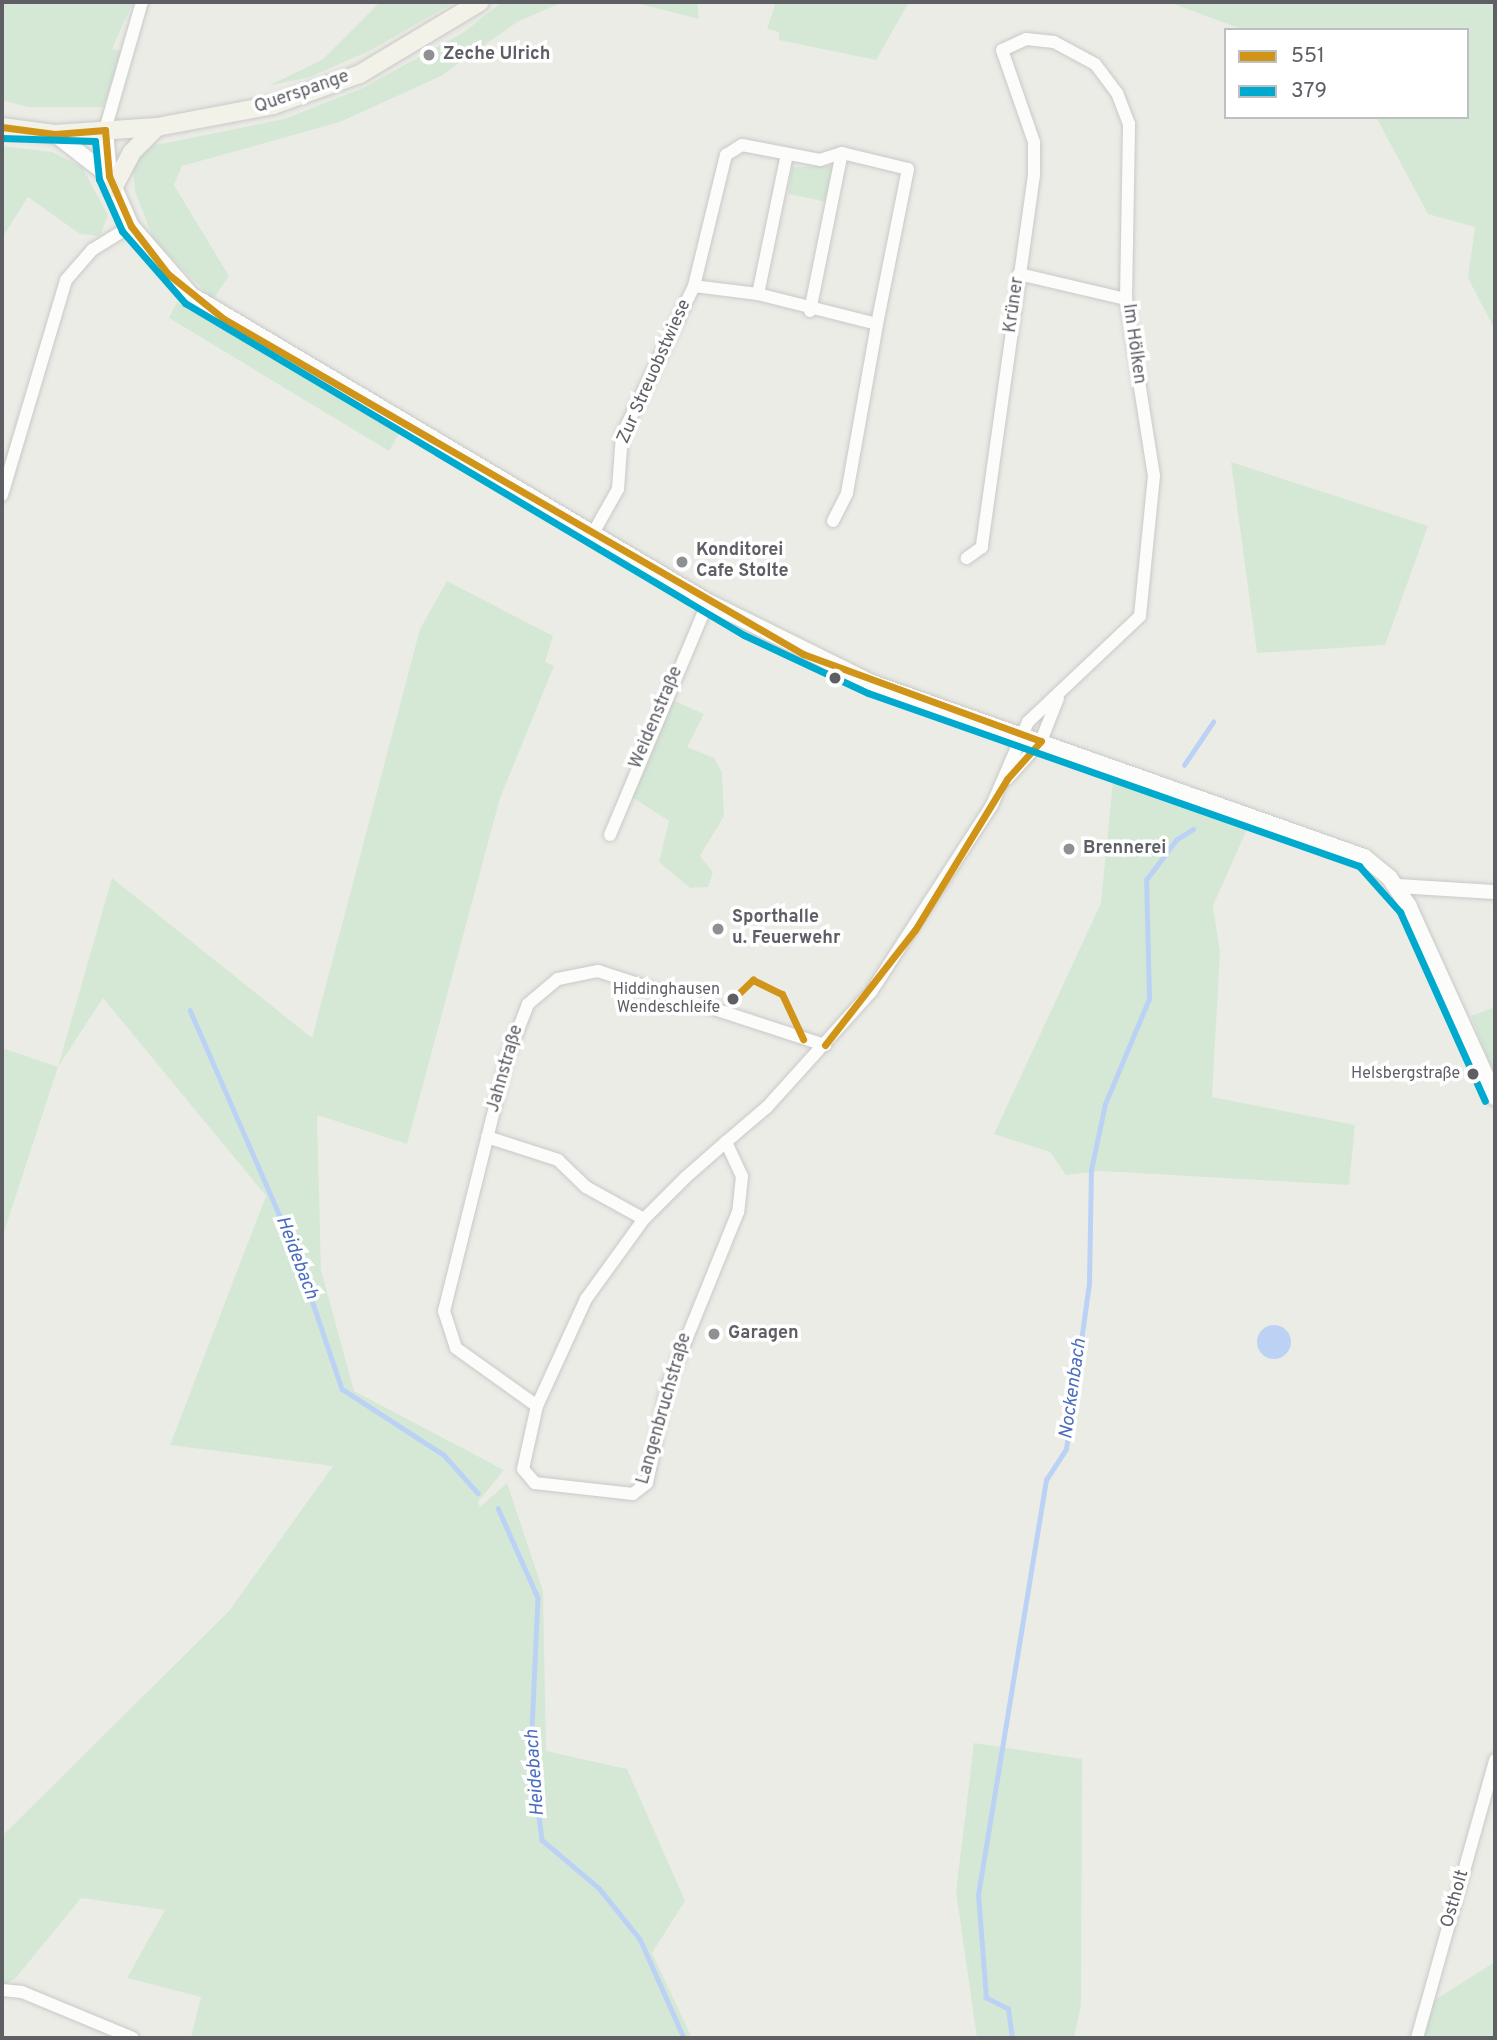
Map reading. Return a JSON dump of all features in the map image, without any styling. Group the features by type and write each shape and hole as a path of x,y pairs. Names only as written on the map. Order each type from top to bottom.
{"main road":[{"name":"Querspange","path":"2,127 55,134 157,127 273,105 360,74 480,2"},
{"path":"111,182 132,152 157,127"},
{"path":"105,130 111,182 131,226 167,274 224,319 708,602 835,668 1332,842 1364,857 1397,886 1472,1033 1495,1097"},
{"path":"55,134 111,182"}],"street":[{"path":"105,130 142,2"},
{"name":"Im Hölken","path":"1002,50 1026,39 1078,50 1117,93 1129,124 1126,299 1154,476 1143,607 1134,628 1082,669 1058,698 1020,733"},
{"name":"Krüner","path":"967,558 982,547 1034,142 1002,50"},
{"name":"Zur Streuobstwiese","path":"592,535 618,489 622,435 694,286 726,155 742,145 820,160 842,153 908,169 847,493 834,521"},
{"path":"810,311 842,153"},
{"path":"758,294 787,154"},
{"path":"2,495 66,280 85,256 131,226"},
{"path":"1018,274 1126,299"},
{"name":"Zur Streuobstwiese","path":"694,286 758,294 810,311 877,324"},
{"name":"Weidenstraße","path":"610,835 708,602"},
{"name":"Im Hölken","path":"1041,741 1058,698"},
{"name":"Langenbruchstraße","path":"1007,779 1020,733"},
{"name":"Langenbruchstraße","path":"726,1142 743,1176 738,1212 684,1336 641,1492 534,1483 524,1477 537,1406 586,1299 644,1219 825,1045 915,930 1007,779 1041,741"},
{"path":"1397,886 1495,892"},
{"name":"Jahnstraße","path":"537,1406 456,1348 446,1329 449,1281 515,1028 534,996 558,979 598,971 825,1045"},
{"path":"487,1136 558,1160 586,1187 644,1219"},
{"name":"Ostholt","path":"1417,2038 1495,1760"},
{"path":"2,1990 22,1992 133,2038"}],"green space":[{"path":"2,2 133,2 112,49 121,51 103,107 28,107 2,100"},
{"path":"380,2 455,2 369,51 310,77 268,86 322,60"},
{"path":"502,2 563,2 517,22 441,76 340,122 182,166 174,185 229,276 213,299 155,242 135,192 133,165 139,155 155,145 284,119 363,88 464,32"},
{"path":"632,2 697,2 699,19"},
{"path":"776,2 909,2 876,60 779,40 779,32 767,29"},
{"path":"1168,2 1495,2 1495,330 1468,278 1475,227 1428,214 1377,119 1469,119 1469,28 1239,28"},
{"path":"2,146 52,152 82,167 108,215 100,236 80,234 28,197 2,238"},
{"path":"830,166 836,171 827,202 788,194 792,167"},
{"path":"177,302 399,434 389,451 169,318"},
{"path":"1231,462 1428,526 1385,645 1257,653"},
{"path":"447,581 553,636 545,662 554,666 500,798 407,1144 317,1115 321,1270 354,1391 504,1470 478,1502 480,1507 507,1483 543,1591 546,1751 627,1769 685,1901 652,1953 692,2038 191,2037 201,1997 127,1978 165,1910 81,1898 15,1979 2,1986 2,1836 229,1611 333,1466 170,1445 266,1196 103,998 58,1067 112,878 312,1038 420,629"},
{"path":"672,700 704,714 687,747 714,758 722,772 724,816 700,856 713,872 708,887 690,888 659,862 669,821 632,797"},
{"path":"1113,781 1250,822 1213,906 1220,952 1212,1097 1355,1125 1349,1185 1102,1171 1066,1175 1050,1152 994,1134 1101,903"},
{"path":"1495,1007 1495,1076 1471,1016"},
{"path":"2,1048 58,1067 2,1238"},
{"path":"974,1743 1082,1759 1081,2005 1074,2038 977,2038 956,1892"},
{"path":"1495,1962 1495,2038 1422,2038 1433,2001"}],"water":[{"path":"1274,1325 1286,1330 1291,1342 1286,1354 1274,1359 1262,1354 1257,1342 1262,1330"}],"waterway":[{"name":"Nockenbach","path":"1184,765 1213,722"},
{"name":"Nockenbach","path":"1012,2038 1008,2009 986,1998 978,1895 1046,1480 1066,1449 1089,1283 1091,1170 1105,1104 1149,999 1146,880 1176,840 1193,829"},
{"name":"Heidebach","path":"190,1010 295,1250 342,1389 444,1455 478,1493"},
{"name":"Heidebach","path":"498,1508 538,1598 531,1754 542,1840 599,1888 640,1939 684,2038"}],"transit line":[{"name":"551","path":"2,127 55,134 105,130"},
{"name":"551","path":"105,130 109,176 131,226 168,274 224,319 803,654 1041,741"},
{"name":"379","path":"2,138 95,141 99,179 122,231 185,303 744,635 868,693 1359,866 1400,912 1485,1101"},
{"name":"551","path":"825,1045 915,930 1007,779 1041,741"},
{"name":"551","path":"733,999 753,980 782,994 803,1039"}],"place":[{"name":"Zeche Ulrich","path":"429,55"},
{"name":"Konditorei Cafe Stolte","path":"682,562"},
{"name":"Brennerei","path":"1069,849"},
{"name":"Sporthalle u. Feuerwehr","path":"718,929"},
{"name":"Hiddinghausen Wendeschleife","path":"733,999"},
{"name":"Helsbergstraße","path":"1473,1074"},
{"name":"Garagen","path":"714,1334"}]}
